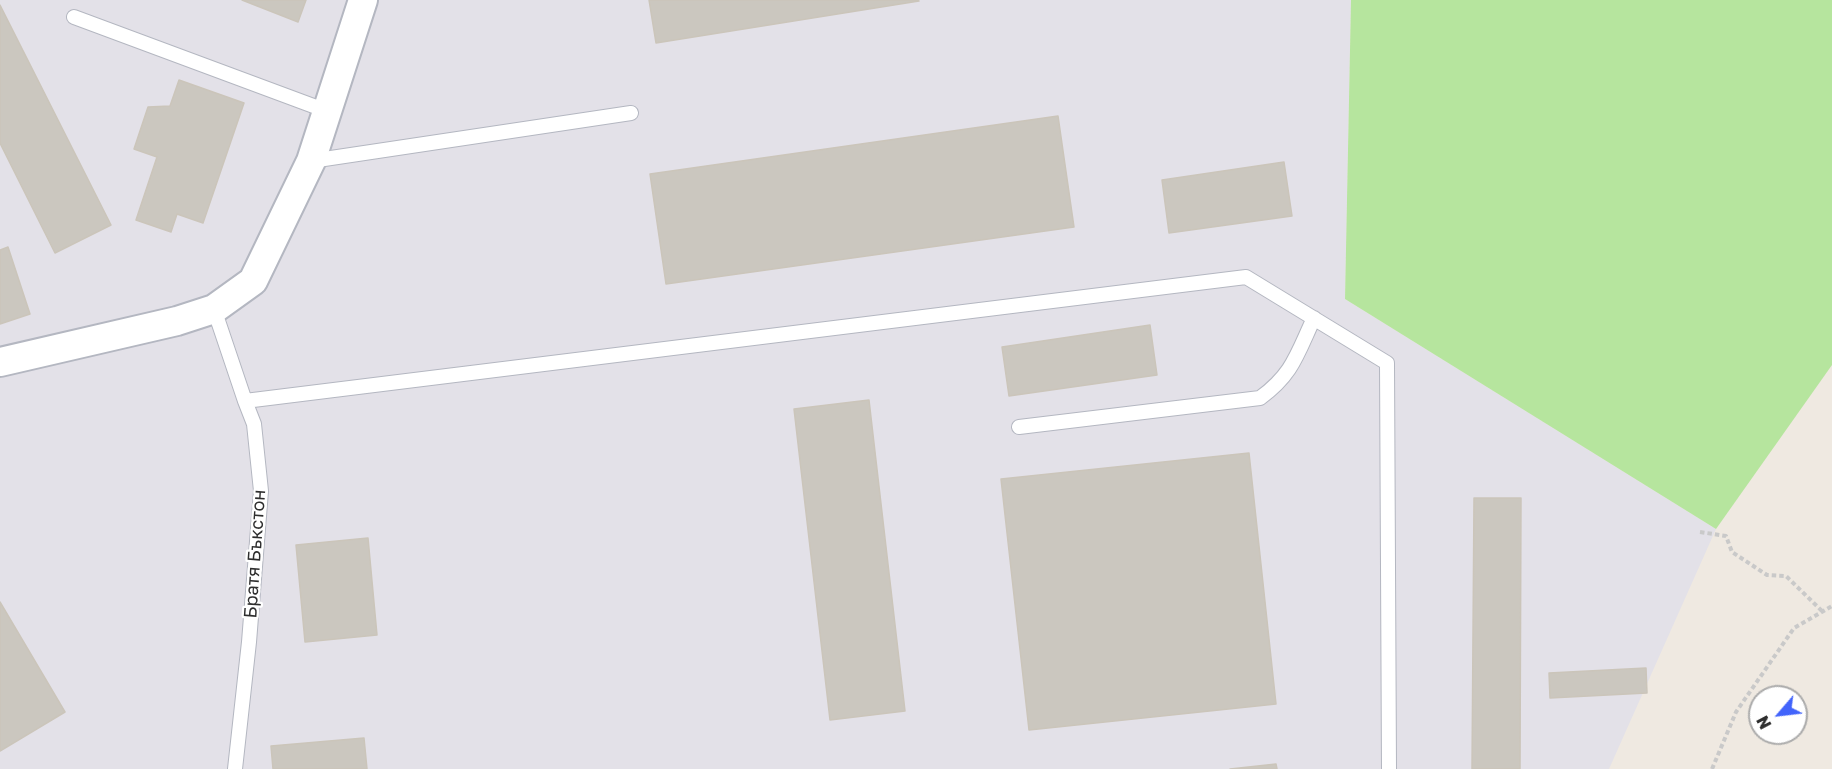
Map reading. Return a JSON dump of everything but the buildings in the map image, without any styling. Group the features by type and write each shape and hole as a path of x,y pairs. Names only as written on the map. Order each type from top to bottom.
{"street":[{"path":"0,362 177,321 214,309 253,281 311,161 363,0"}],"lane":[{"path":"74,17 327,111"},
{"path":"311,161 631,113"},
{"path":"245,401 1246,277 1387,363 1389,769"},
{"name":"Братя Бъкстон","path":"214,309 254,424 261,491 236,769"},
{"path":"1019,427 1260,398 1277,385 1290,369 1314,318"}],"path":[{"path":"1700,532 1726,536 1732,552 1767,575 1786,576 1823,612"},
{"path":"1712,769 1736,712 1794,628 1832,606"}],"shaded area":[{"path":"0,0 1351,0 1345,299 1716,529 1609,769 0,769"}],"green space":[{"path":"1351,0 1832,0 1832,365 1716,529 1345,299"}]}
